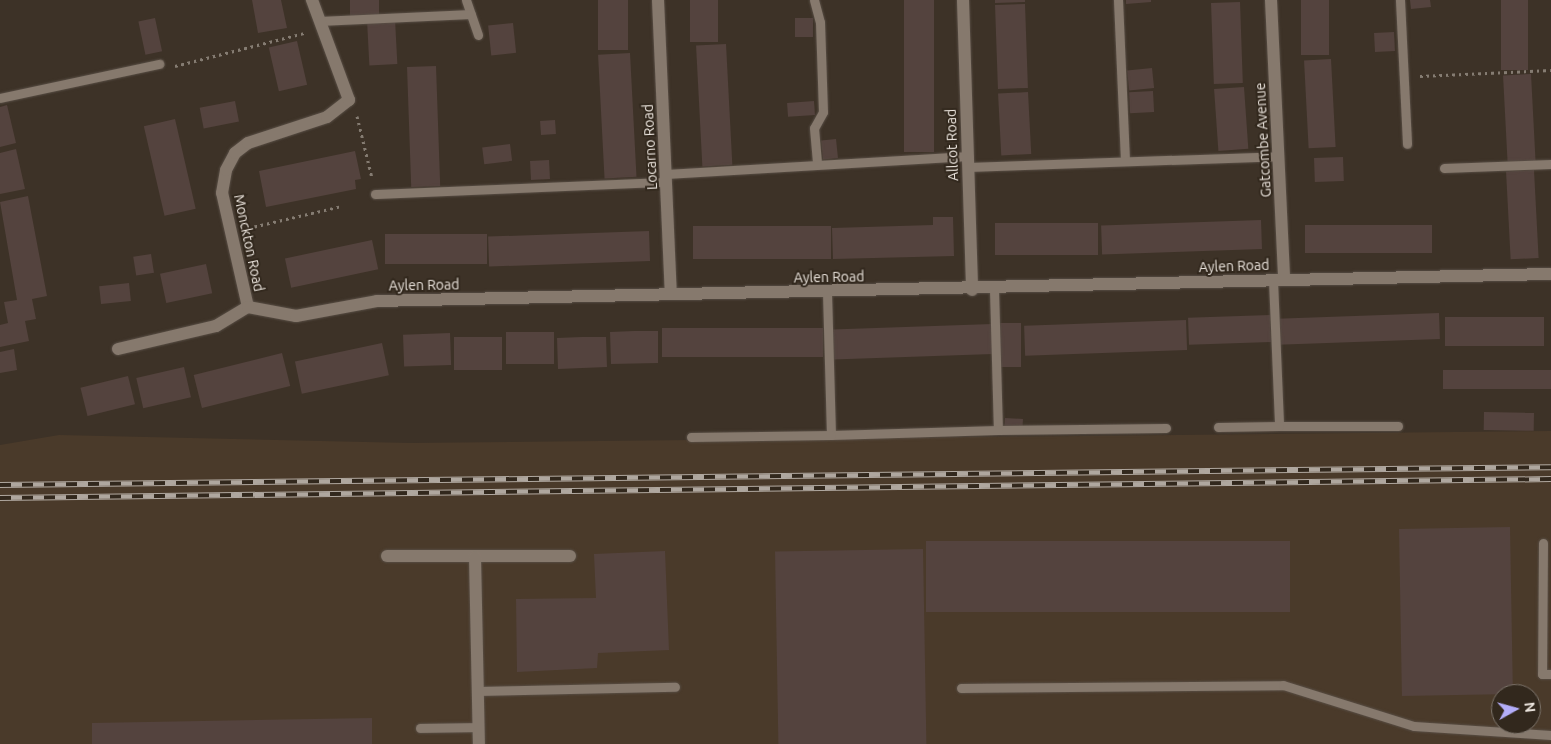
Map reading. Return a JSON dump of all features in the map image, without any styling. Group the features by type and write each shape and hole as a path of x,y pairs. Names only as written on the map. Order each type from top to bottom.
{"street":[{"path":"312,0 349,100"},
{"name":"Locarno Road","path":"658,0 672,293"},
{"name":"Allcot Road","path":"963,0 972,290"},
{"name":"Gatcombe Avenue","path":"1271,0 1278,156 1279,279"},
{"name":"Monckton Road","path":"248,307 222,193 226,170 235,153 248,143 327,117 349,100"},
{"name":"Aylen Road","path":"248,307 296,316 377,301 672,293 972,290 1279,279 1551,274"},
{"path":"118,348 216,326 248,307"},
{"path":"387,556 570,556"},
{"path":"475,557 479,744"}],"lane":[{"path":"466,0 478,35"},
{"path":"814,0 820,22 823,112 814,128 817,165"},
{"path":"1118,0 1125,161"},
{"path":"1400,0 1407,144"},
{"path":"319,21 471,14"},
{"path":"0,98 159,64"},
{"path":"375,194 666,178 817,165 1125,161 1278,156"},
{"path":"1444,168 1551,164"},
{"path":"1279,279 1279,426"},
{"path":"994,289 998,430"},
{"path":"826,292 831,435"},
{"path":"1218,428 1398,426"},
{"path":"691,437 1166,428"},
{"path":"1543,543 1542,674 1551,674"},
{"path":"961,688 1283,684 1414,726 1551,735"},
{"path":"477,691 675,687"},
{"path":"420,728 479,727"}],"path":[{"path":"1404,76 1551,70"},
{"path":"349,100 364,131 375,194"},
{"path":"230,232 342,206"}],"shaded area":[{"path":"1551,431 1551,744 0,744 0,445 59,435 410,443"}],"building":[{"path":"252,0 281,0 287,28 258,33"},
{"path":"350,0 379,0 379,16 350,16"},
{"path":"598,0 628,0 628,50 598,50"},
{"path":"690,0 718,0 718,42 690,42"},
{"path":"904,0 934,0 934,152 904,152"},
{"path":"995,0 1025,0 1025,2 995,3"},
{"path":"1126,0 1151,0 1151,2 1126,4"},
{"path":"1301,0 1329,0 1329,55 1301,55"},
{"path":"1410,0 1430,0 1431,7 1411,9"},
{"path":"1501,0 1528,0 1528,70 1501,70"},
{"path":"1240,2 1243,83 1214,84 1211,3"},
{"path":"1025,4 1028,88 998,89 995,5"},
{"path":"155,18 162,51 145,55 138,22"},
{"path":"795,18 813,18 813,37 795,37"},
{"path":"395,19 397,64 369,65 367,20"},
{"path":"513,23 516,53 491,55 488,26"},
{"path":"1394,32 1395,51 1375,52 1374,33"},
{"path":"297,41 307,85 279,91 269,48"},
{"path":"726,44 732,165 702,166 696,46"},
{"path":"630,53 636,177 605,179 598,55"},
{"path":"1331,59 1336,147 1309,148 1304,60"},
{"path":"436,66 440,186 411,187 407,67"},
{"path":"1152,68 1154,88 1129,91 1127,71"},
{"path":"1531,74 1536,162 1508,163 1503,75"},
{"path":"1244,87 1248,149 1218,151 1214,89"},
{"path":"1153,91 1154,112 1130,113 1129,92"},
{"path":"1028,92 1031,154 1001,155 998,94"},
{"path":"235,101 239,122 204,128 200,108"},
{"path":"814,101 815,115 788,117 787,103"},
{"path":"7,105 16,143 0,147 0,107"},
{"path":"175,119 196,209 165,216 144,126"},
{"path":"555,120 556,134 541,135 540,121"},
{"path":"836,139 838,158 823,159 821,141"},
{"path":"510,144 512,161 484,164 482,147"},
{"path":"16,149 25,189 0,194 0,153"},
{"path":"355,151 361,179 355,180 356,189 266,207 259,171"},
{"path":"1343,157 1344,181 1315,182 1314,158"},
{"path":"549,160 550,179 531,180 530,161"},
{"path":"1534,170 1539,258 1511,259 1506,171"},
{"path":"28,196 47,296 32,299 36,319 25,321 29,341 0,347 0,325 8,323 4,302 17,300 0,202"},
{"path":"933,217 953,217 954,256 833,259 832,228 933,225"},
{"path":"1261,220 1262,249 1102,255 1101,226"},
{"path":"995,223 1098,223 1098,255 995,255"},
{"path":"1305,225 1432,225 1432,253 1305,253"},
{"path":"693,226 831,226 831,259 693,259"},
{"path":"649,231 650,261 489,267 488,237"},
{"path":"385,234 487,234 487,264 385,264"},
{"path":"372,240 378,269 291,288 285,259"},
{"path":"151,254 154,273 136,276 133,257"},
{"path":"206,264 212,293 166,303 160,274"},
{"path":"129,283 131,301 101,304 99,286"},
{"path":"1439,313 1440,339 1278,345 1277,319"},
{"path":"1270,315 1271,342 1189,345 1188,318"},
{"path":"1445,317 1544,317 1544,346 1445,346"},
{"path":"1186,320 1187,350 1025,356 1024,326"},
{"path":"998,323 1021,323 1021,367 998,367"},
{"path":"992,324 993,354 833,360 832,330"},
{"path":"662,328 823,328 823,357 662,357"},
{"path":"658,331 658,363 611,364 610,332"},
{"path":"506,332 554,332 554,364 506,364"},
{"path":"450,333 451,365 404,367 403,335"},
{"path":"454,337 502,337 502,370 454,370"},
{"path":"606,337 607,367 558,369 557,338"},
{"path":"382,343 389,375 302,394 295,362"},
{"path":"14,349 17,370 0,373 0,352"},
{"path":"282,353 290,386 202,408 194,375"},
{"path":"184,367 191,397 143,408 136,378"},
{"path":"1443,370 1551,370 1551,389 1443,389"},
{"path":"128,376 135,404 87,416 80,388"},
{"path":"1484,412 1534,413 1534,431 1484,430"},
{"path":"1005,418 1023,419 1022,429 1004,428"},
{"path":"1510,527 1513,684 1491,684 1491,694 1402,696 1399,529"},
{"path":"926,541 1290,541 1290,612 926,612"},
{"path":"923,549 926,744 778,744 775,552"},
{"path":"665,551 669,650 598,653 597,668 517,672 516,599 596,598 594,554"},
{"path":"372,718 372,744 92,744 92,723"}],"railway":[{"path":"0,485 1551,467"},
{"path":"0,498 1551,479"}]}
